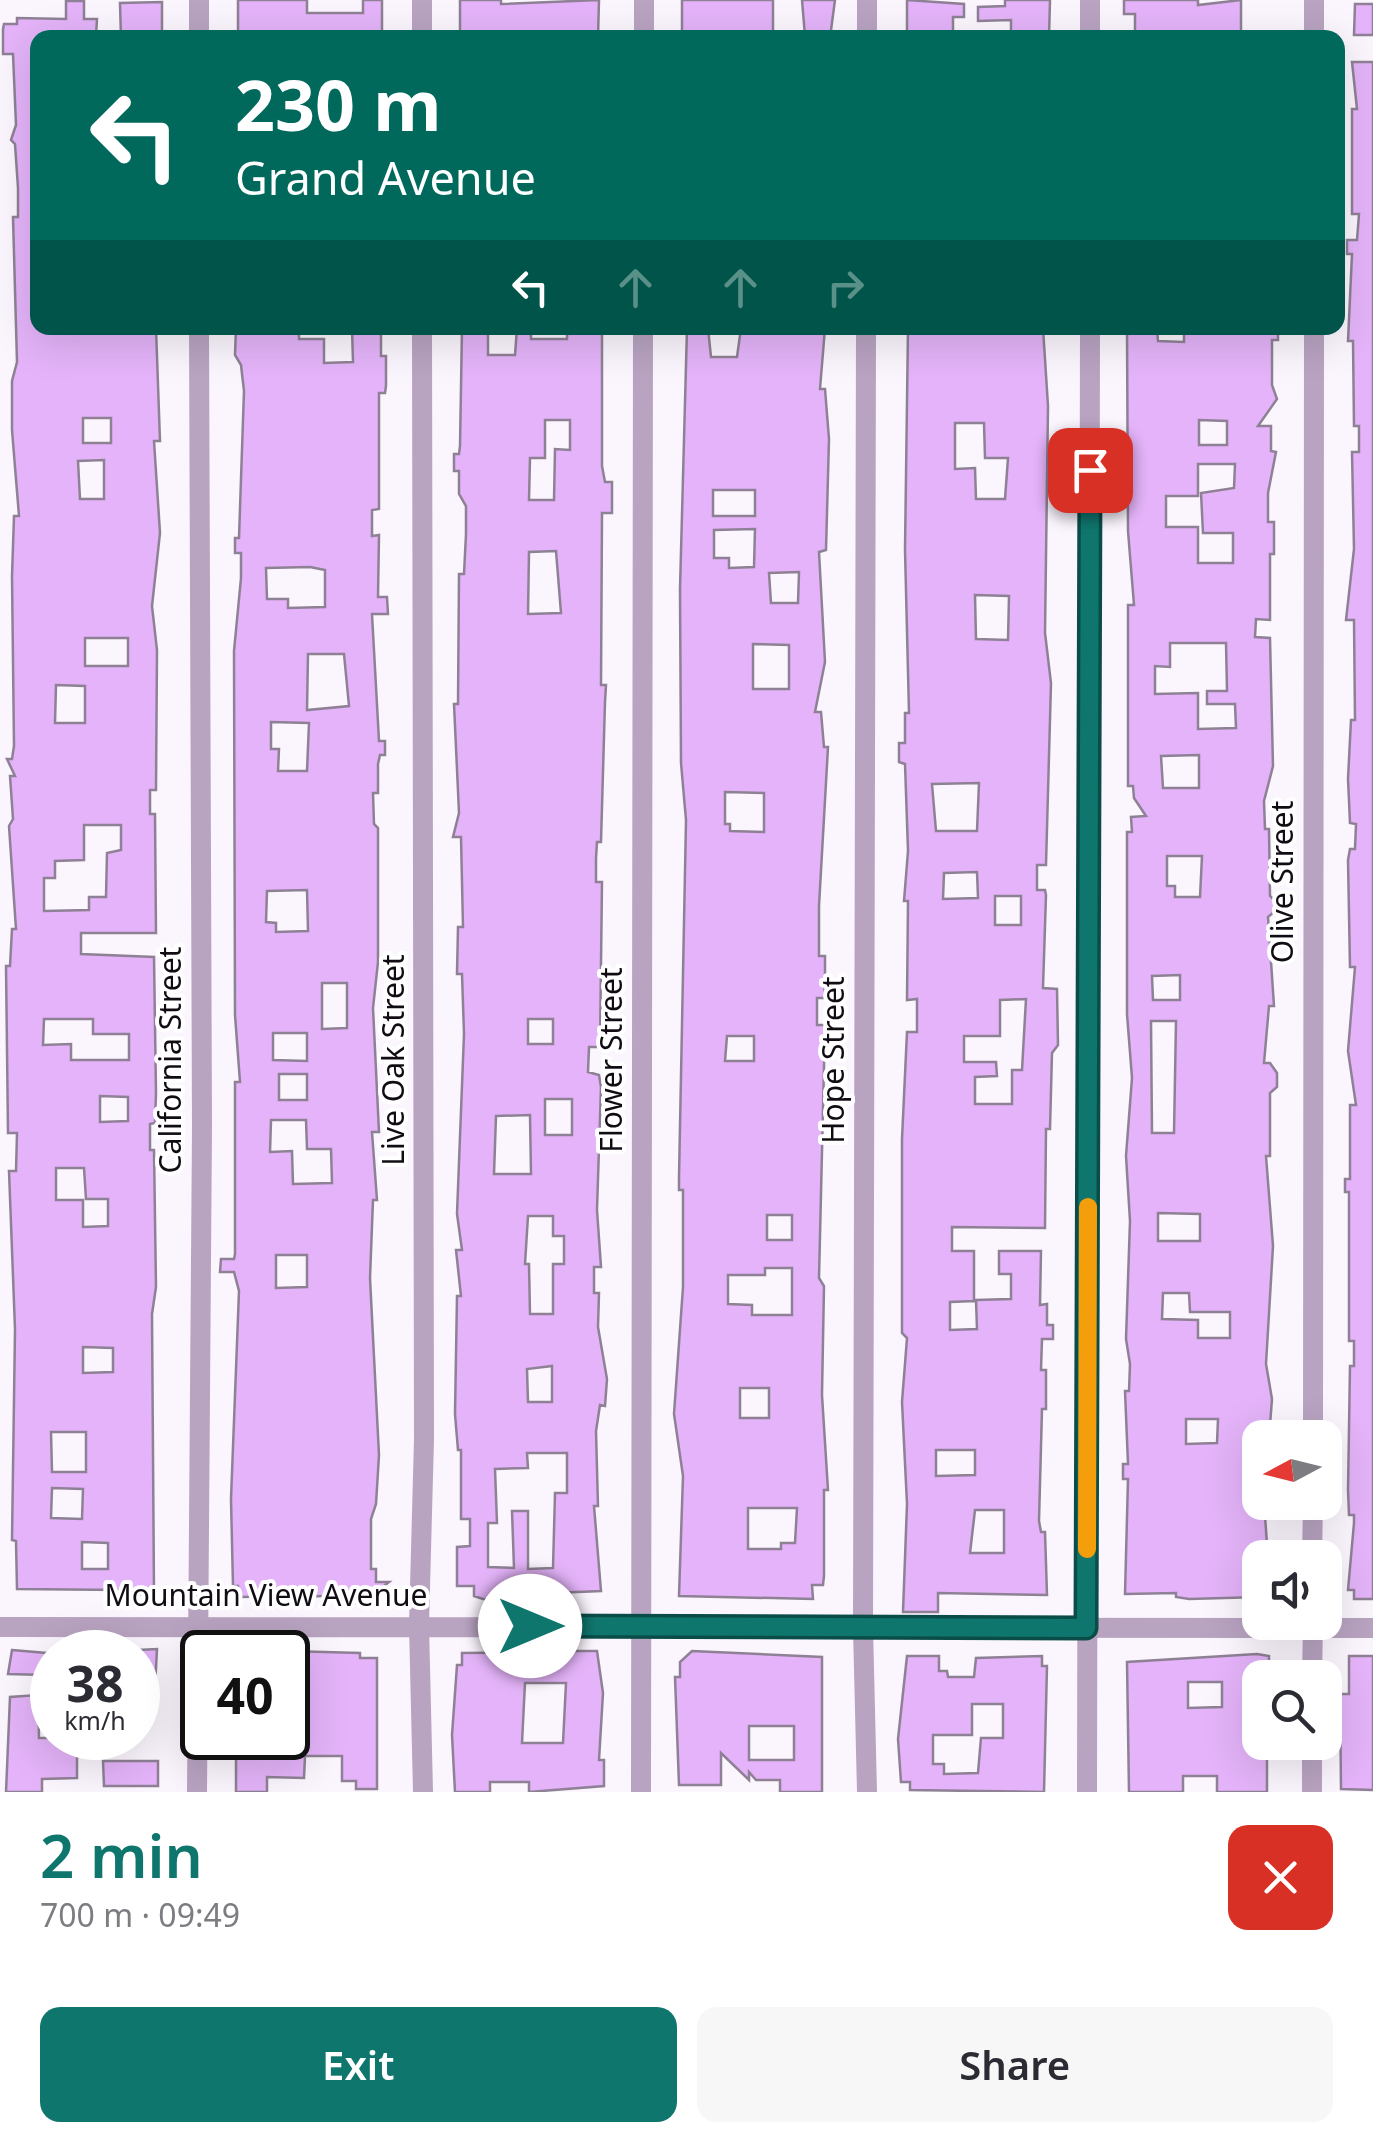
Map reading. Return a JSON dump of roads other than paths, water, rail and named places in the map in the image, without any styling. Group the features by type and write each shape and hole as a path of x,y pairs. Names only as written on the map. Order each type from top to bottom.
{"street":[{"path":"198,0 199,30"},
{"path":"422,0 422,30"},
{"path":"644,0 644,30"},
{"path":"867,0 867,30"},
{"path":"1090,0 1090,30"},
{"path":"1314,0 1314,30"},
{"name":"California Street","path":"196,1792 202,1126 200,335"},
{"name":"Live Oak Street","path":"422,335 424,1439 419,1624 423,1792"},
{"name":"Flower Street","path":"641,1792 644,335"},
{"name":"Hope Street","path":"866,335 863,1628 867,1792"},
{"path":"1087,1792 1090,335"},
{"name":"Olive Street","path":"1313,1420 1314,335"},
{"name":"Mountain View Avenue","path":"0,1627 1242,1627"},
{"name":"Mountain View Avenue","path":"1342,1627 1373,1628"},
{"path":"1312,1760 1312,1792"}]}
